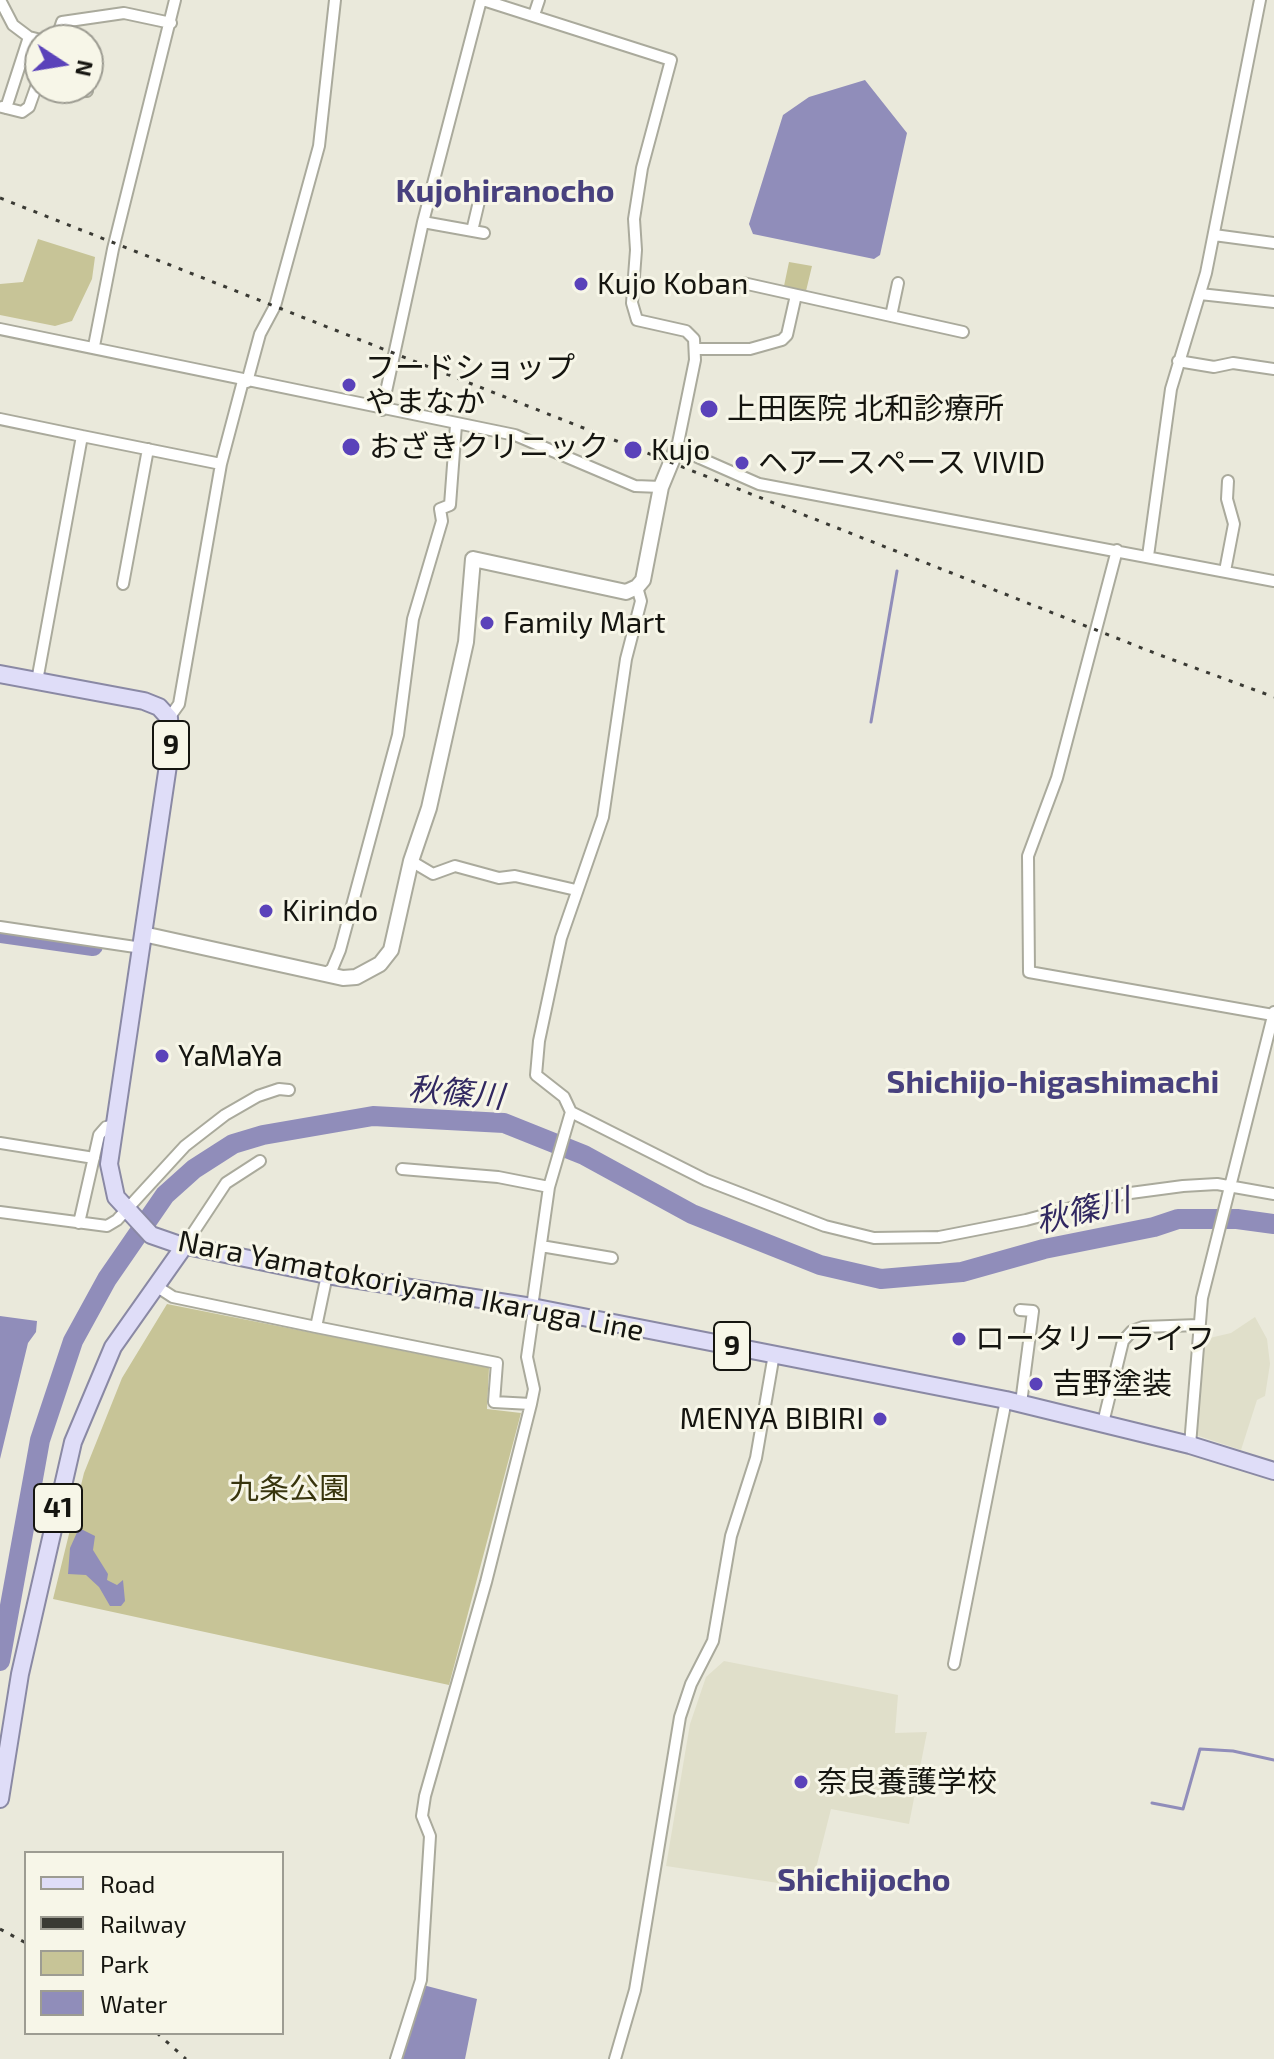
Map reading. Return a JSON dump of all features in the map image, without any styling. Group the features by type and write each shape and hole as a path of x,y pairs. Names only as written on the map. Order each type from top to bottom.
{"main road":[{"name":"9","path":"0,674 144,701 159,707 169,718 171,745 110,1182 128,1213"},
{"name":"Nara Yamatokoriyama Ikaruga Line","path":"128,1213 151,1235 181,1245 327,1275 533,1308 1014,1402 1190,1445 1274,1471"},
{"name":"41","path":"0,1799 20,1674 73,1442 113,1347 181,1245"}],"street":[{"path":"0,0 13,25 24,33"},
{"path":"94,346 113,249 175,0"},
{"path":"169,718 179,704 221,464 260,334 269,321 280,290 319,146 335,0"},
{"path":"0,927 142,941 323,975 356,977 386,957 391,950 411,861 429,808 457,686 466,642 473,559 626,592 643,580 661,487 677,448 695,349 694,339 686,331 637,320 633,313 634,219 642,168 671,60 482,0 423,222 382,410"},
{"path":"534,15 539,0"},
{"path":"1148,556 1165,425 1178,361 1200,294 1214,235 1260,0"},
{"path":"61,24 124,13 171,23"},
{"path":"24,50 3,107 22,112 30,104"},
{"path":"423,222 478,232 481,193"},
{"path":"1214,235 1274,243"},
{"path":"743,283 963,332"},
{"path":"891,316 898,283"},
{"path":"1200,294 1274,302"},
{"path":"695,349 750,349 782,340 787,335 796,295"},
{"path":"0,329 94,346 245,381 527,439 635,486 661,487"},
{"path":"1178,361 1214,367 1233,363 1274,369"},
{"path":"0,419 221,464"},
{"path":"323,975 332,969 340,950 398,735 413,619 442,521 440,509 450,505 456,425"},
{"path":"37,681 82,436"},
{"path":"677,448 759,484 1274,581"},
{"path":"123,584 148,449"},
{"path":"1225,571 1234,524 1227,499 1228,481"},
{"path":"1117,550 1057,778 1028,856 1029,972 1274,1013 1213,1247 1198,1325 1190,1445"},
{"path":"396,2059 421,1980 430,1836 422,1816 425,1796 486,1582 534,1389 527,1357 541,1246 553,1168 570,1116 564,1097 536,1075 539,1041 561,938 603,817 626,659 641,601 637,587"},
{"path":"411,861 433,874 455,866 499,878 515,876 576,890"},
{"path":"0,1212 107,1226 128,1213 185,1146 225,1115 258,1096 279,1089 289,1090"},
{"path":"570,1116 706,1180 825,1226 874,1238 939,1237 1026,1220 1123,1194 1183,1186 1274,1194"},
{"path":"79,1223 99,1135 106,1127 116,1125"},
{"path":"0,1143 94,1158"},
{"path":"181,1245 226,1183 260,1161"},
{"path":"402,1169 498,1177 549,1187"},
{"path":"541,1246 612,1258"},
{"path":"316,1327 327,1275"},
{"path":"156,1286 173,1297 497,1363 494,1402 531,1404"},
{"path":"954,1664 1014,1402 1039,1311 1020,1310"},
{"path":"1103,1423 1123,1341 1132,1331 1143,1327 1198,1325"},
{"path":"615,2059 635,1990 680,1717 691,1684 713,1641 731,1536 756,1458 774,1354"}],"shaded area":[{"path":"1255,1317 1267,1339 1270,1364 1265,1396 1257,1400 1241,1450 1193,1434 1201,1340 1231,1333"},
{"name":"奈良養護学校","path":"724,1661 898,1695 895,1733 927,1732 909,1824 831,1809 811,1888 666,1866 690,1724 706,1677"}],"green space":[{"path":"38,239 95,257 92,279 72,321 55,326 0,315 0,284 23,282"},
{"path":"789,262 812,266 806,291 784,286"},
{"name":"九条公園","path":"167,1304 489,1368 487,1409 521,1413 449,1685 53,1599 84,1473 122,1378"}],"water":[{"path":"865,80 907,133 880,255 874,259 753,234 749,224 783,115 809,97"},
{"path":"0,1316 37,1321 36,1332 28,1343 0,1459"},
{"path":"79,1528 95,1536 93,1550 108,1574 107,1580 117,1585 123,1580 125,1601 121,1606 110,1606 99,1587 86,1575 68,1574 70,1548"},
{"path":"423,1985 477,1999 465,2059 402,2059"}],"waterway":[{"path":"871,722 897,571"},
{"path":"0,933 93,946"},
{"name":"秋篠川","path":"0,1661 40,1440 73,1341 107,1279 165,1195 194,1169 233,1144 263,1135 373,1116 504,1123 584,1155 692,1214 820,1265 881,1279 962,1272 1044,1249 1154,1227 1178,1219 1237,1219 1274,1224"},
{"path":"1152,1803 1183,1809 1200,1749 1233,1751 1274,1760"}],"railway":[{"path":"0,198 1157,654 1274,697"},
{"path":"0,1929 24,1942"},
{"path":"159,2035 186,2059"}],"place":[{"name":"Kujo Koban","path":"581,284"},
{"name":"フードショップ やまなか","path":"349,385"},
{"name":"上田医院 北和診療所","path":"709,409"},
{"name":"おざきクリニック","path":"351,447"},
{"name":"Kujo","path":"633,450"},
{"name":"ヘアースペース VIVID","path":"742,463"},
{"name":"Family Mart","path":"487,623"},
{"name":"Kirindo","path":"266,911"},
{"name":"YaMaYa","path":"162,1056"},
{"name":"ロータリーライフ","path":"959,1339"},
{"name":"吉野塗装","path":"1036,1384"},
{"name":"MENYA BIBIRI","path":"880,1419"},
{"name":"奈良養護学校","path":"801,1782"}],"district":[{"name":"Kujohiranocho","path":"505,191"},
{"name":"Shichijo-higashimachi","path":"1053,1082"},
{"name":"Shichijocho","path":"864,1880"}]}
